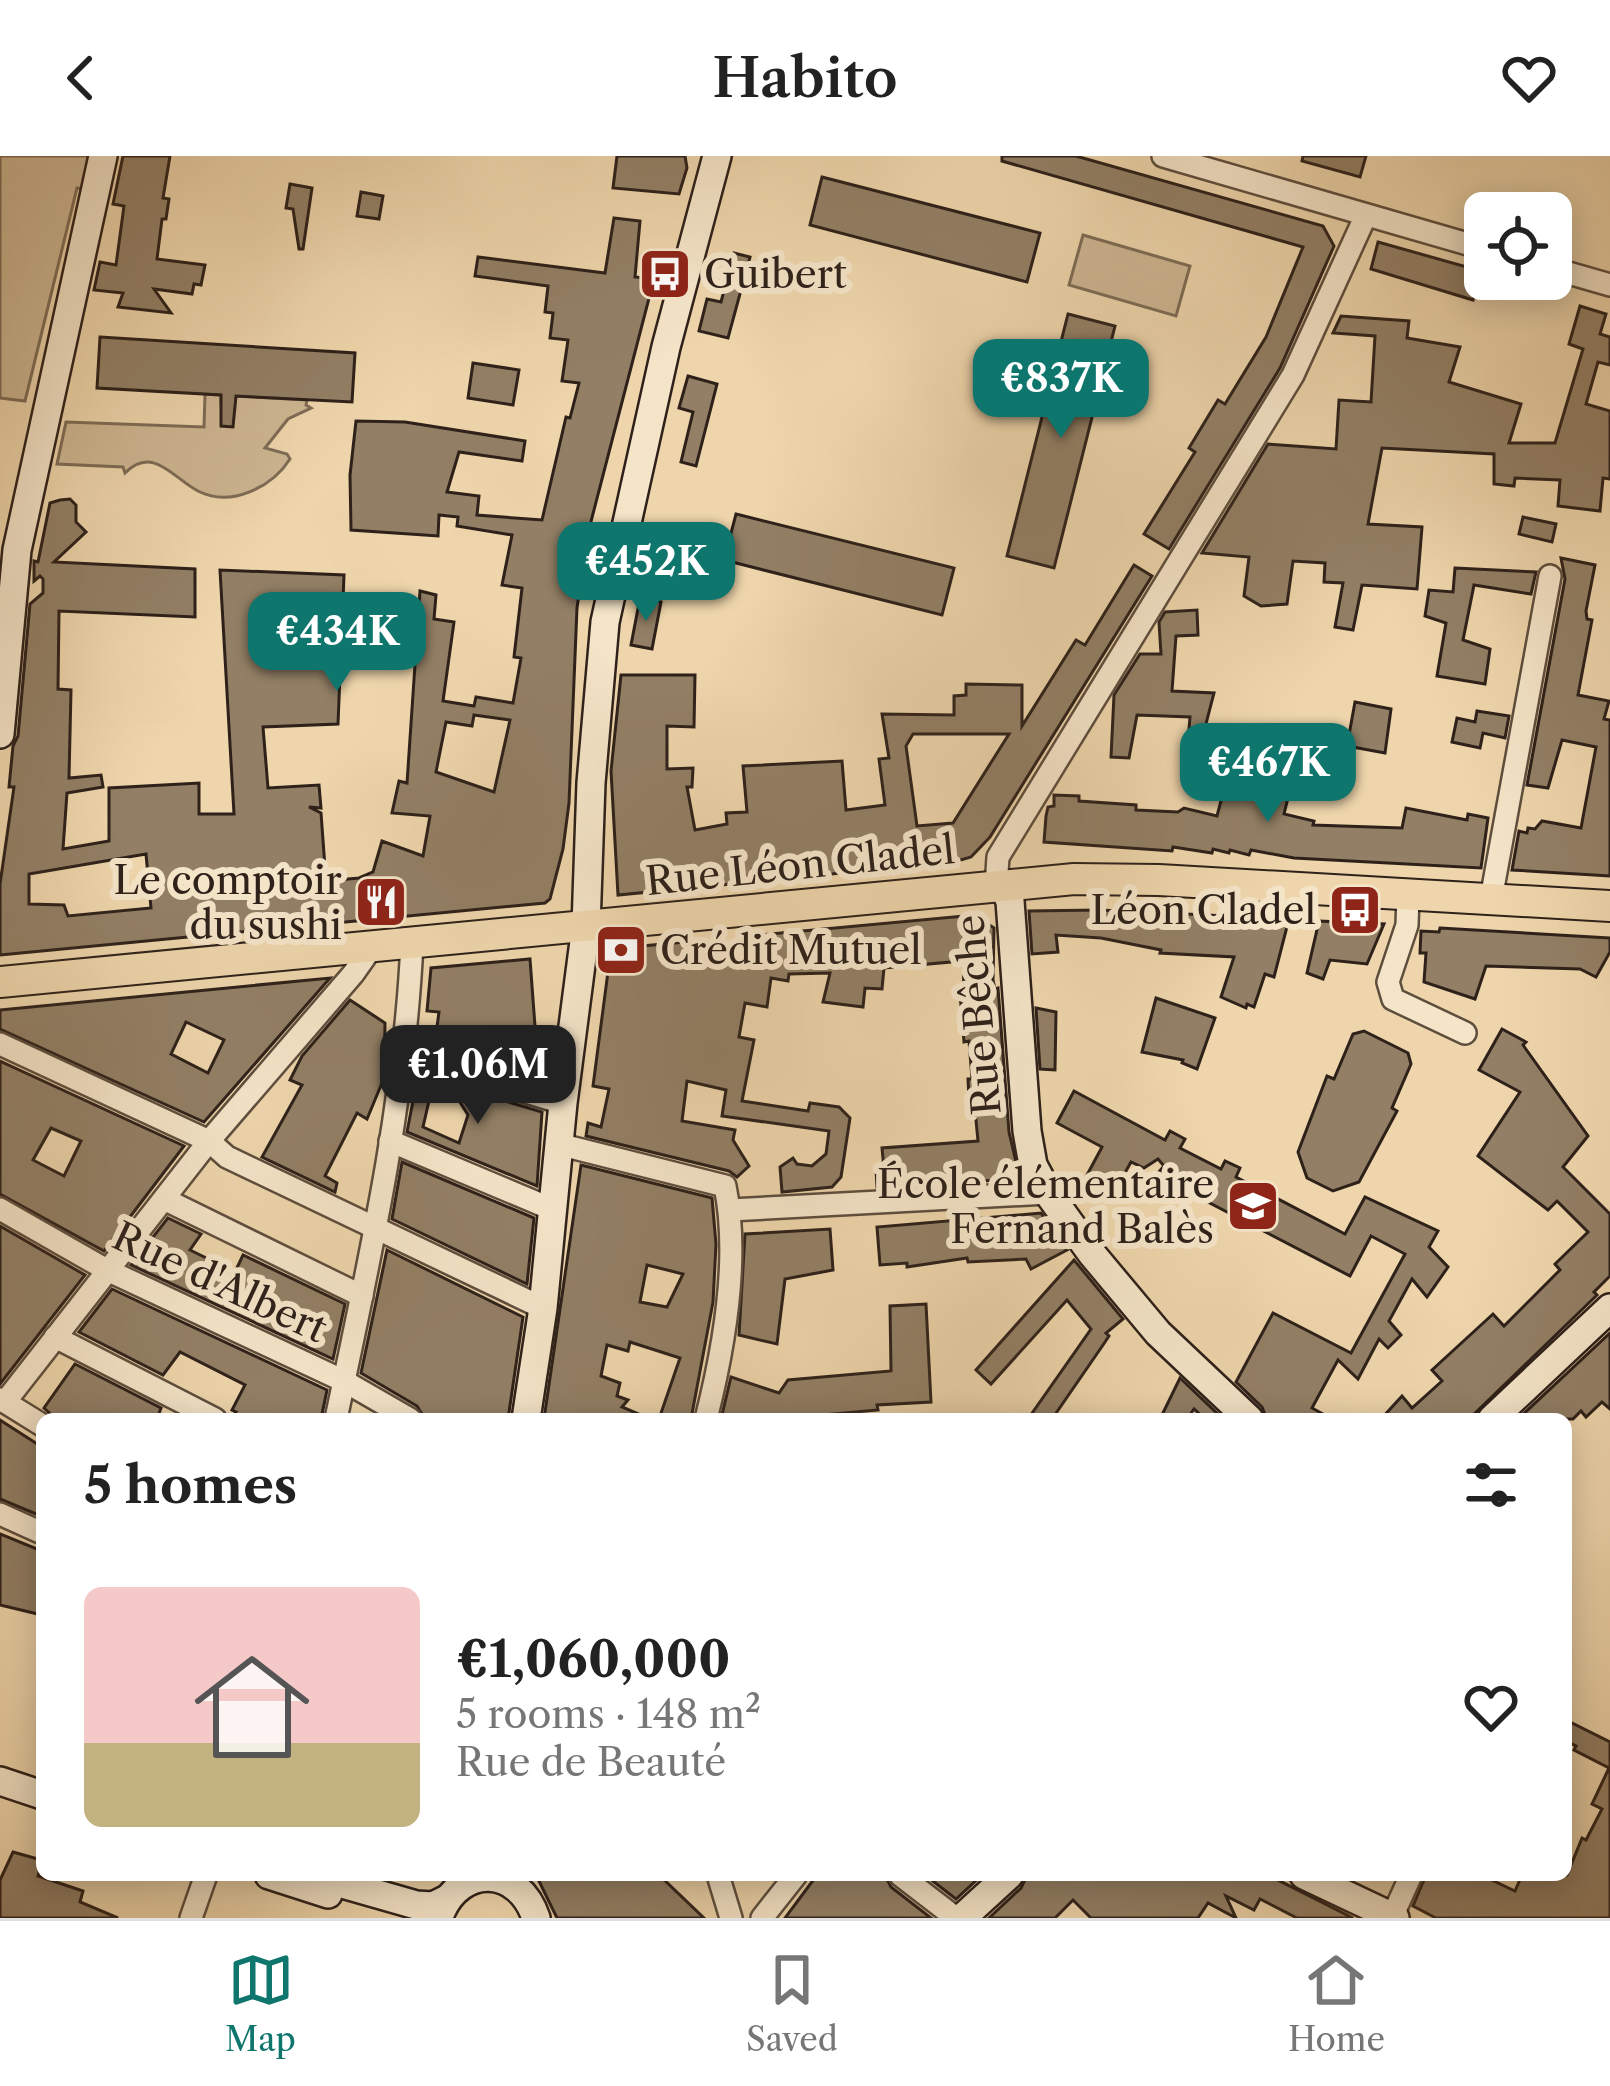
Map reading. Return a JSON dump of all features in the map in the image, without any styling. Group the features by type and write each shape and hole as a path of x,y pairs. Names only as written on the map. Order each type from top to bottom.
{"main road":[{"name":"Rue Léon Cladel","path":"0,982 1002,884 1159,880 1610,906"}],"street":[{"path":"0,734 17,550 103,156"},
{"path":"527,1413 586,926 591,783 605,622 666,347 717,156"},
{"path":"1163,156 1464,243"},
{"path":"1250,181 1257,156"},
{"path":"1002,884 998,857 1293,375 1366,215"},
{"path":"1572,274 1610,285"},
{"path":"1491,898 1550,576"},
{"name":"Rue Bêche","path":"1002,884 1010,901 1033,1165 1048,1193 1124,1295 1243,1413"},
{"path":"1408,895 1407,925 1388,982 1393,999 1466,1033"},
{"path":"338,1413 390,1141 412,942"},
{"path":"36,1421 2,1400 372,946"},
{"path":"0,1043 209,1141 227,1157 375,1231 543,1308"},
{"path":"402,1055 563,1102"},
{"path":"390,1141 554,1210"},
{"path":"562,1145 725,1186 730,1210 725,1346 708,1413"},
{"path":"730,1210 1048,1193"},
{"path":"164,1199 362,1296"},
{"name":"Rue d'Albert","path":"0,1209 107,1270 344,1381 400,1413"},
{"path":"1498,1413 1610,1308"},
{"path":"55,1337 203,1413"},
{"path":"0,1514 36,1524"},
{"path":"0,1781 36,1793"},
{"path":"191,1918 204,1881"},
{"path":"287,1881 400,1918"},
{"path":"331,1881 443,1908 471,1881"},
{"path":"509,1881 530,1901 536,1918"},
{"path":"720,1881 731,1918"},
{"path":"762,1918 791,1881"},
{"path":"908,1881 959,1918 1002,1881"},
{"path":"1317,1881 1394,1917 1409,1881"}],"shaded area":[{"path":"0,156 90,156 83,189 77,188 25,401 0,398"},
{"path":"1083,235 1190,266 1176,316 1069,285"},
{"path":"205,394 221,395 221,404 236,396 307,400 311,408 288,419 265,448 290,459 262,486 237,496 211,496 154,463 135,465 125,473 123,467 57,464 66,422 204,427"}],"building":[{"path":"123,156 170,156 163,198 169,199 157,259 205,265 201,285 194,284 192,294 154,289 171,313 118,307 123,293 94,290 100,262 116,265 124,206 113,204"},
{"path":"617,156 685,156 687,168 679,194 613,188"},
{"path":"1002,156 1076,156 1323,226 1334,246 1280,368 1169,549 1144,534 1195,452 1189,448 1218,400 1225,404 1266,337 1303,247 1002,161"},
{"path":"1303,156 1366,156 1360,177 1302,161"},
{"path":"822,177 1040,233 1027,282 810,225"},
{"path":"290,184 312,188 303,249 299,249 293,209 286,208"},
{"path":"361,192 383,196 379,219 357,216"},
{"path":"614,218 640,221 635,277 654,279 588,533 577,608 569,803 550,899 0,955 0,884 14,787 9,787 13,746 18,736 30,604 43,593 43,579 34,581 34,561 38,562 50,503 70,499 76,505 76,522 86,532 54,562 195,569 195,617 59,611 58,689 71,690 69,778 101,775 103,787 67,793 63,849 109,841 109,788 199,783 199,814 234,814 220,570 344,575 338,724 263,727 268,788 319,785 321,808 309,807 321,813 326,881 373,872 382,841 423,856 430,816 392,813 399,781 407,783 420,591 436,595 434,619 454,622 443,701 474,706 476,697 513,703 521,658 514,657 522,588 502,585 512,535 457,526 458,517 439,515 438,536 351,530 356,421 405,422 525,441 522,461 459,452 447,492 479,496 477,515 542,520 566,417 570,418 579,383 562,381 568,340 550,338 553,313 545,312 548,286 475,276 478,257 605,273","holes":["474,715 510,720 494,792 436,772 446,722 472,726","146,854 151,908 68,916 64,905 29,904 29,874"]},
{"path":"1378,242 1464,266 1464,297 1371,269"},
{"path":"734,253 750,257 728,338 699,331 707,299 721,302"},
{"path":"1580,306 1606,314 1600,334 1610,337 1610,365 1598,362 1586,404 1610,411 1610,479 1603,478 1600,511 1558,506 1560,480 1515,478 1514,486 1494,484 1494,454 1382,448 1368,524 1422,527 1417,589 1362,585 1353,630 1335,627 1343,583 1324,582 1325,563 1293,561 1287,604 1261,606 1244,596 1249,557 1202,553 1268,444 1336,449 1339,400 1371,402 1375,336 1333,333 1341,316 1409,321 1407,338 1460,347 1449,382 1521,404 1509,443 1555,443 1583,349 1569,344"},
{"path":"1068,314 1115,326 1054,568 1007,556"},
{"path":"100,337 355,353 352,402 236,396 233,427 221,426 221,395 97,388"},
{"path":"473,363 519,370 513,405 468,398"},
{"path":"688,376 717,384 696,466 681,462 693,412 679,408"},
{"path":"736,514 954,568 942,615 724,560"},
{"path":"1523,517 1556,524 1552,542 1519,534"},
{"path":"1561,558 1595,565 1586,611 1587,619 1592,620 1578,695 1609,701 1604,719 1610,720 1610,876 1512,870 1519,831 1527,833 1542,821 1581,828 1596,747 1562,740 1548,788 1527,785 1565,579"},
{"path":"1134,565 1152,576 990,837 971,857 618,895 611,771 621,675 695,675 694,727 667,726 667,769 693,768 692,787 687,787 695,830 727,824 726,813 747,812 743,766 842,761 846,810 885,805 879,759 889,758 882,714 954,715 954,696 966,695 966,684 1022,685 1022,726 1076,640 1085,645","holes":["913,734 1009,734 953,823 917,826 906,746"]},
{"path":"1455,568 1536,572 1531,594 1474,585 1463,640 1490,649 1485,684 1437,676 1446,623 1425,616 1429,590 1453,592"},
{"path":"640,598 661,602 652,649 631,645"},
{"path":"1197,610 1198,635 1176,636 1172,691 1214,693 1195,766 1186,765 1190,717 1137,715 1129,758 1111,757 1114,695 1140,654 1161,654 1159,622 1165,612"},
{"path":"1355,702 1391,709 1385,753 1347,746"},
{"path":"1477,711 1509,716 1505,738 1483,733 1480,748 1452,742 1457,718 1475,722"},
{"path":"1237,742 1298,758 1284,814 1314,821 1313,825 1402,828 1406,808 1467,820 1468,814 1488,818 1481,868 1294,858 1251,850 1249,855 1230,850 1213,849 1212,853 1044,842 1054,795 1136,805 1136,810 1178,812 1184,808 1217,816 1223,793 1239,794 1241,765 1231,764"},
{"path":"1029,911 1289,919 1274,977 1265,974 1254,1007 1247,1004 1246,1008 1221,997 1234,957 1160,953 1101,938 1056,935 1058,952 1032,954"},
{"path":"975,915 994,928 993,980 998,988 1009,1132 1020,1179 877,1187 876,1170 884,1169 882,1148 978,1141 974,1099 969,1099 969,1041 964,1042 960,994 964,993 963,961 884,968 882,989 865,988 863,1007 823,1002 830,973 789,974 788,981 771,978 767,1007 745,1003 739,1037 754,1040 742,1101 808,1111 810,1103 839,1107 850,1118 841,1177 832,1187 782,1192 780,1167 793,1158 797,1164 812,1166 826,1154 829,1131 722,1116 726,1090 687,1081 682,1121 735,1130 733,1140 749,1166 737,1177 729,1171 586,1136 588,1123 601,1127 609,1089 593,1086 611,949 685,942 684,958 737,956 739,937"},
{"path":"1319,921 1384,924 1367,964 1330,960 1323,979 1307,973"},
{"path":"1440,928 1610,938 1610,952 1596,977 1580,969 1486,966 1475,999 1424,982 1426,953 1420,953 1421,931 1439,932"},
{"path":"530,959 539,1080 434,1049 439,1012 427,1011 431,968"},
{"path":"330,978 204,1122 0,1029 0,1010","holes":["186,1022 224,1040 208,1073 171,1054"]},
{"path":"1156,998 1215,1018 1197,1069 1183,1060 1142,1052"},
{"path":"350,1000 385,1023 384,1078 367,1119 357,1113 325,1176 337,1183 335,1192 262,1157 302,1085 290,1080 302,1056"},
{"path":"1036,1008 1056,1012 1055,1070 1040,1069"},
{"path":"1502,1029 1526,1042 1523,1045 1588,1136 1563,1167 1610,1214 1610,1276 1594,1292 1597,1295 1475,1413 1386,1413 1402,1396 1412,1408 1442,1381 1432,1370 1493,1314 1504,1326 1560,1270 1555,1264 1588,1232 1557,1201 1548,1210 1478,1156 1520,1092 1479,1070"},
{"path":"1364,1031 1408,1053 1411,1064 1392,1108 1397,1111 1359,1182 1333,1191 1307,1178 1298,1152 1327,1076 1334,1079 1353,1034"},
{"path":"0,1061 184,1146 104,1251 0,1194","holes":["51,1128 81,1141 64,1176 33,1160"]},
{"path":"418,1075 542,1112 537,1186 407,1132","holes":["432,1088 456,1096 468,1115 459,1143 423,1127"]},
{"path":"1074,1091 1165,1140 1170,1131 1185,1139 1180,1148 1221,1169 1225,1161 1240,1168 1236,1177 1345,1234 1365,1197 1438,1231 1429,1247 1448,1267 1427,1297 1412,1279 1389,1321 1401,1335 1388,1348 1379,1339 1358,1379 1338,1360 1312,1408 1321,1413 1264,1413 1236,1382 1273,1313 1351,1353 1405,1254 1371,1236 1350,1276 1156,1175 1164,1166 1158,1159 1144,1168 1131,1162 1117,1187 1100,1199 1080,1188 1102,1147 1057,1123"},
{"path":"402,1162 534,1218 527,1284 392,1219"},
{"path":"581,1165 712,1198 713,1302 692,1413 661,1413 680,1358 630,1342 628,1351 607,1345 601,1376 620,1383 617,1396 628,1400 622,1407 636,1413 545,1413","holes":["647,1265 683,1274 667,1307 640,1302"]},
{"path":"1041,1213 1067,1250 1031,1269 1026,1259 880,1265 877,1227"},
{"path":"168,1218 201,1234 190,1250 235,1272 243,1255 345,1304 333,1359 131,1265"},
{"path":"0,1226 85,1275 0,1384"},
{"path":"830,1229 833,1270 785,1279 777,1344 739,1335 745,1234"},
{"path":"387,1250 523,1317 509,1413 421,1413 361,1373"},
{"path":"1074,1260 1123,1319 1106,1333 1109,1336 1056,1413 1032,1413 1091,1329 1067,1300 991,1384 976,1370"},
{"path":"112,1289 327,1390 322,1413 235,1413 232,1410 245,1385 180,1352 163,1375 79,1332"},
{"path":"926,1304 931,1402 877,1405 878,1410 845,1413 722,1413 731,1377 779,1393 788,1380 891,1371 890,1306"},
{"path":"1610,1333 1610,1409 1602,1402 1586,1417 1581,1411 1573,1419 1572,1413 1524,1413"},
{"path":"75,1364 161,1408 159,1413 49,1413 44,1408"},
{"path":"1180,1378 1217,1413 1194,1409 1191,1413 1163,1413"},
{"path":"0,1420 36,1443 36,1514 0,1499"},
{"path":"0,1534 36,1549 36,1614 0,1605"},
{"path":"1572,1723 1610,1742 1610,1918 1436,1918 1413,1906 1423,1881 1494,1881 1515,1891 1519,1881 1572,1881 1572,1863 1582,1838 1586,1840 1602,1809 1592,1804 1609,1768 1574,1750"},
{"path":"13,1852 36,1858 36,1881 83,1891 80,1902 118,1918 0,1918 0,1880"},
{"path":"539,1881 665,1881 704,1918 557,1918"},
{"path":"813,1881 888,1881 931,1918 785,1918"},
{"path":"933,1881 976,1881 956,1899"},
{"path":"1024,1881 1280,1881 1353,1918 1297,1918 1260,1899 1254,1910 1226,1896 1236,1918 1208,1903 1198,1918 1091,1918 1073,1900 1055,1918 989,1918"}],"place":[{"name":"Guibert","path":"665,274"},
{"name":"Le comptoir du sushi","path":"381,902"},
{"name":"Léon Cladel","path":"1355,910"},
{"name":"Crédit Mutuel","path":"621,950"},
{"name":"École élémentaire Fernand Balès","path":"1253,1206"}]}
